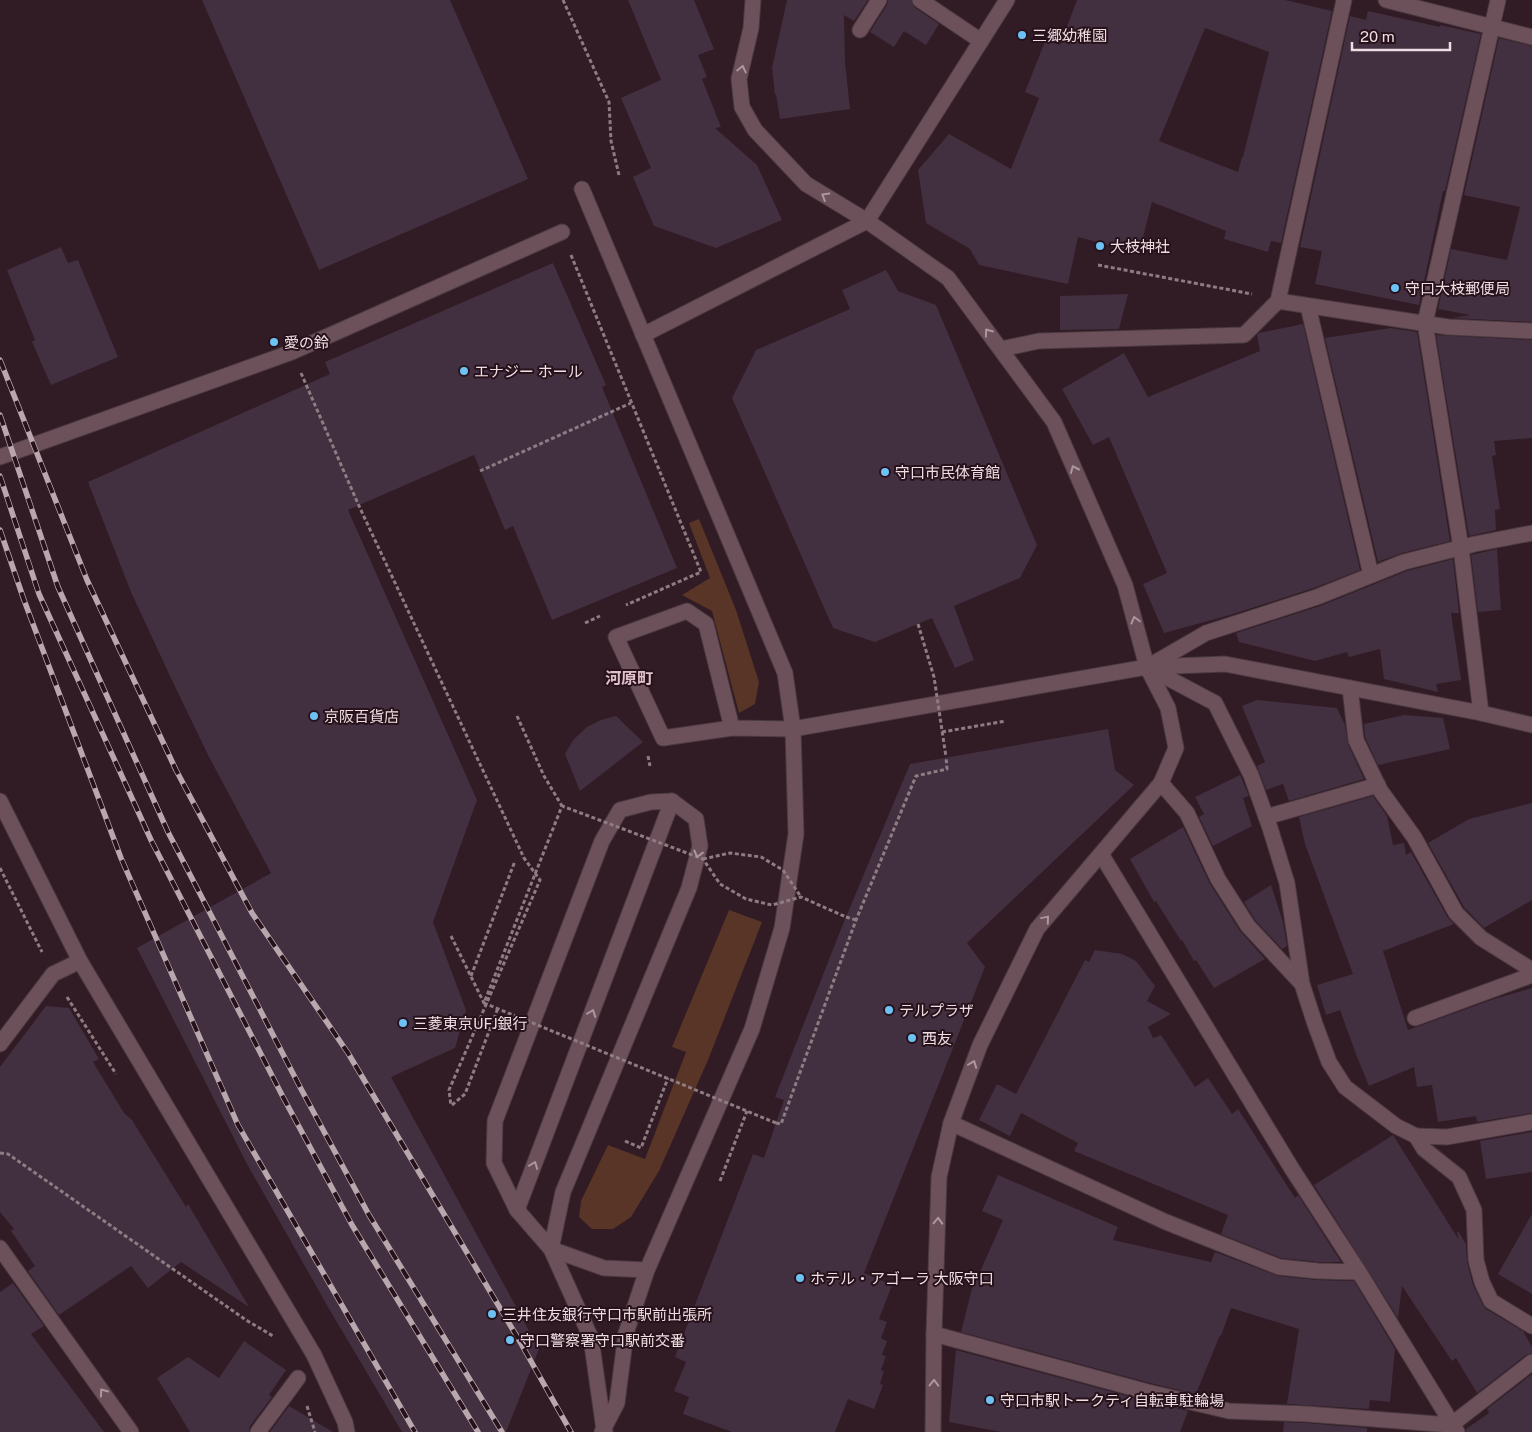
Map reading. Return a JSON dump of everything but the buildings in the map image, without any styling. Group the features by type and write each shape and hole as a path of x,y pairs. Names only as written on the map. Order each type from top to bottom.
{"street":[{"path":"753,0 751,28 739,79 742,107 755,130 806,184 867,221 948,278 1054,422 1125,585 1147,667 1168,708 1176,748 1161,783 1037,929 980,1045 951,1122 939,1177 933,1432"},
{"path":"860,30 879,0"},
{"path":"920,0 981,41"},
{"path":"643,334 867,221 1008,0"},
{"path":"1001,349 1039,341 1244,335 1278,301 1344,0"},
{"path":"1386,0 1532,37"},
{"path":"1481,713 1461,548 1426,323 1498,0"},
{"path":"582,189 785,673 793,729 796,834 782,928 752,1029 647,1270 626,1333 617,1402 604,1431"},
{"path":"0,457 292,352 562,232"},
{"path":"1278,301 1448,327 1532,331"},
{"path":"1308,306 1370,576"},
{"path":"1147,667 1206,633 1317,596 1404,562 1532,533"},
{"path":"732,728 706,624 686,610 616,637 663,738 732,728 793,729 1147,667 1225,664 1481,713 1532,725"},
{"path":"1147,667 1215,703 1251,775 1287,882 1302,984 1329,1062 1345,1087 1396,1126 1416,1136 1447,1137 1532,1122"},
{"path":"1350,688 1356,740 1378,785 1414,837 1456,913 1481,938 1532,970"},
{"path":"1161,783 1187,813 1218,879 1248,926 1302,984"},
{"path":"1266,817 1378,785"},
{"path":"551,1249 563,1192 689,888 700,846 696,819 672,801 651,802 620,810 602,841 495,1120 494,1163 517,1210 551,1249 591,1338 604,1431"},
{"path":"517,1210 672,801"},
{"path":"0,802 80,961 314,1355 345,1422 347,1432"},
{"path":"1101,854 1292,1169 1359,1272 1454,1428"},
{"path":"0,1044 53,974 80,961"},
{"path":"1415,1018 1532,975"},
{"path":"951,1122 1166,1222 1279,1267 1318,1271 1359,1272"},
{"path":"1416,1136 1424,1149 1459,1177 1463,1185 1474,1210 1476,1260 1482,1282 1491,1301 1532,1326"},
{"path":"0,1248 132,1432"},
{"path":"551,1249 604,1268 647,1270"},
{"path":"934,1334 1148,1392 1229,1411 1307,1414 1454,1428 1532,1362"},
{"path":"258,1432 298,1378"}],"path":[{"path":"563,0 609,102 611,140 619,175"},
{"path":"562,232 701,572 620,607"},
{"path":"1098,265 1259,295 1278,301"},
{"path":"292,352 359,506 524,858 540,880 449,1090 451,1106 465,1094 498,1008"},
{"path":"480,471 631,403"},
{"path":"585,623 602,615"},
{"path":"451,936 484,1003 781,1124 856,920 916,776 947,768 934,677 918,624"},
{"path":"517,716 544,776 562,806 703,859 730,853 761,856 783,870 801,898 856,920"},
{"path":"942,732 1006,721"},
{"path":"484,1003 562,806"},
{"path":"703,859 720,884 746,899 772,905 801,898"},
{"path":"471,976 515,861"},
{"path":"625,1141 641,1148 668,1078"},
{"path":"720,1181 747,1111"},
{"path":"0,1153 8,1154 246,1320 278,1339"}],"shaded area":[{"path":"699,519 736,610 759,682 755,704 739,713 712,611 682,595 710,578 689,523"},
{"path":"729,910 762,922 708,1060 659,1171 631,1217 613,1229 592,1229 579,1217 581,1201 608,1145 645,1159 686,1052 672,1047"}],"railway":[{"path":"0,360 87,580 176,770 252,913 348,1053 519,1340 571,1432"},
{"path":"0,415 58,587 168,832 300,1087 369,1215 502,1432"},
{"path":"0,476 39,594 151,840 283,1097 352,1225 478,1432"},
{"path":"0,530 24,600 121,858 238,1125 415,1432"}],"place":[{"name":"三郷幼稚園","path":"1022,35"},
{"name":"大枝神社","path":"1100,246"},
{"name":"守口大枝郵便局","path":"1395,288"},
{"name":"愛の鈴","path":"274,342"},
{"name":"エナジー ホール","path":"464,371"},
{"name":"守口市民体育館","path":"885,472"},
{"name":"京阪百貨店","path":"314,716"},
{"name":"テルプラザ","path":"889,1010"},
{"name":"三菱東京UFJ銀行","path":"403,1023"},
{"name":"西友","path":"912,1038"},
{"name":"ホテル・アゴーラ 大阪守口","path":"800,1278"},
{"name":"三井住友銀行守口市駅前出張所","path":"492,1314"},
{"name":"守口警察署守口駅前交番","path":"510,1340"},
{"name":"守口市駅トークティ自転車駐輪場","path":"990,1400"}],"district":[{"name":"河原町","path":"629,678"}]}
